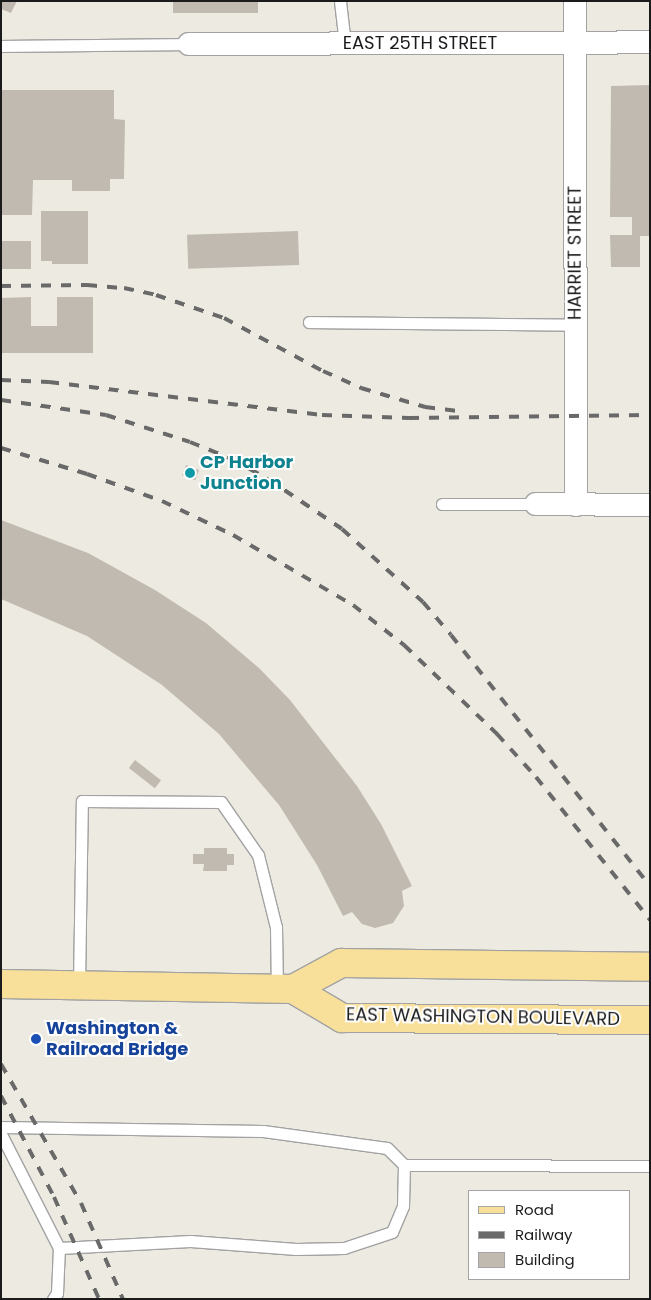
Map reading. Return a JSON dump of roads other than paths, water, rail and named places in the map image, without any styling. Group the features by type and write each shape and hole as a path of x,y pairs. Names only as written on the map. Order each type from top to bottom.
{"main road":[{"path":"1,984 285,989 341,963 650,967"},
{"name":"EAST WASHINGTON BOULEVARD","path":"285,989 342,1018 650,1020"}],"street":[{"name":"HARRIET STREET","path":"575,1 576,505"},
{"name":"EAST 25TH STREET","path":"189,44 650,42"},
{"path":"536,504 650,505"}],"lane":[{"path":"340,1 345,44"},
{"path":"1,46 189,44"},
{"path":"309,322 575,325"},
{"path":"442,504 536,504"},
{"path":"79,986 82,801 221,802 258,855 276,927 285,989"},
{"path":"1,1127 263,1131 387,1148 404,1165 650,1166"},
{"path":"1,1134 59,1248 57,1293 53,1299"},
{"path":"59,1248 190,1241 296,1249 344,1248 392,1232 403,1206 404,1165"}],"railway":[{"path":"1,286 87,285 124,288 156,295 224,318 323,371 361,388 425,407 456,411"},
{"path":"1,380 49,382 322,415 409,418 650,415"},
{"path":"1,400 106,415 190,442 232,459 268,479 342,529 423,602 650,886"},
{"path":"1,448 87,474 162,501 233,535 353,605 404,645 497,734 536,777 650,920"},
{"path":"1,1064 81,1203 123,1299"},
{"path":"1,1096 54,1197 99,1299"}],"place":[{"name":"CP Harbor Junction","path":"190,473"},
{"name":"Washington & Railroad Bridge","path":"36,1039"}]}
